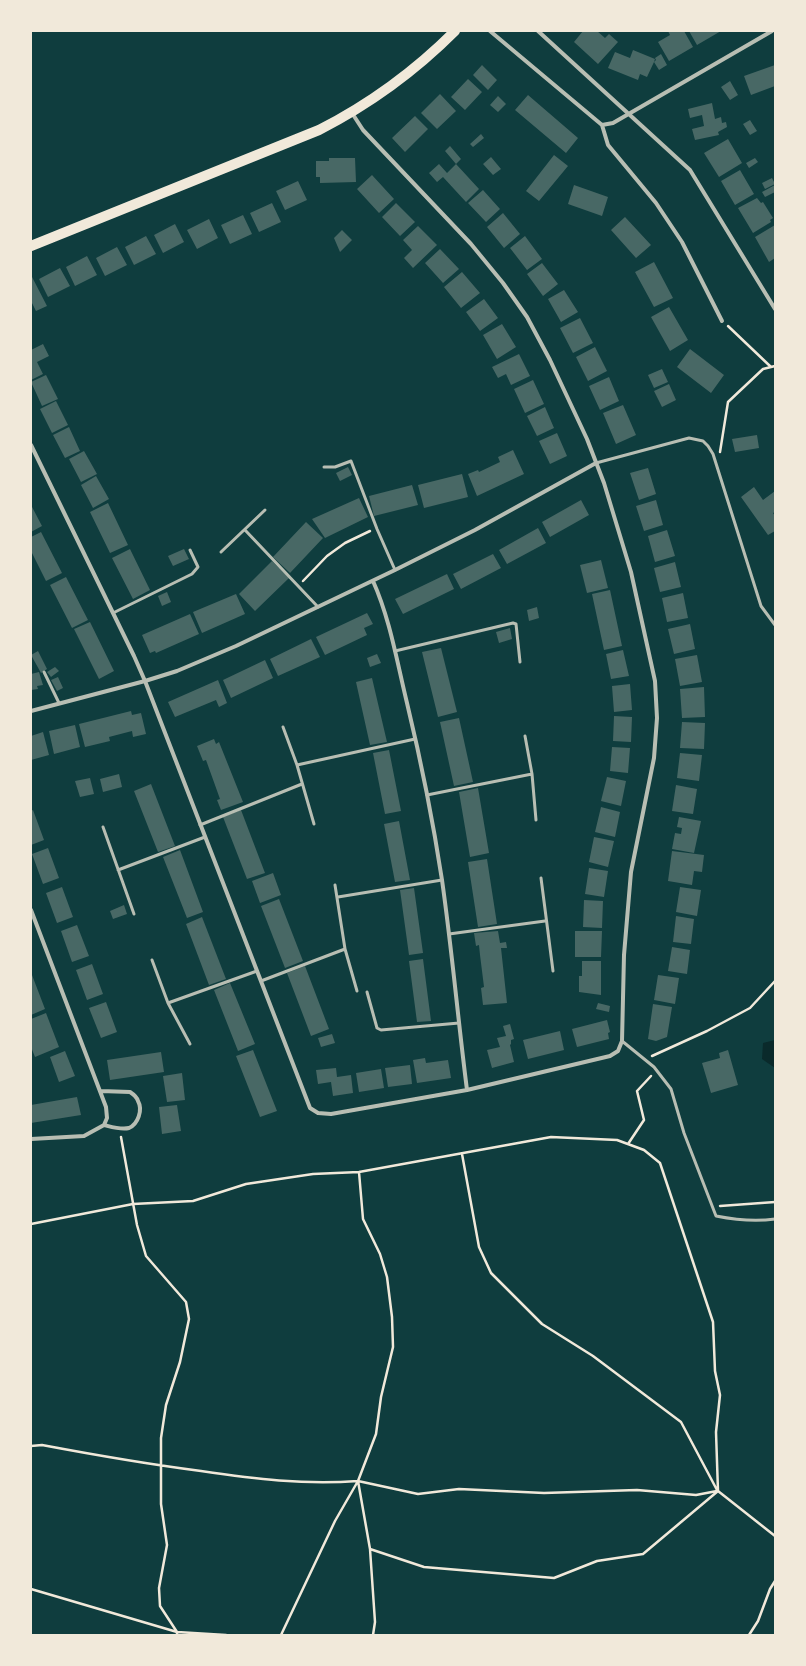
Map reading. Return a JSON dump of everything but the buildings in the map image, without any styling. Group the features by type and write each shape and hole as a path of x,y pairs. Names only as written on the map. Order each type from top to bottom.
{"main road":[{"path":"31,246 319,130 352,113 388,89 455,31"}],"street":[{"path":"490,31 602,125 608,145 656,203 682,242 722,320"},
{"path":"538,31 628,115 690,170 775,309"},
{"path":"602,125 613,123 628,115 772,31"},
{"path":"31,445 145,681 300,1086 310,1108 318,1113 331,1114 467,1090 610,1056 618,1051 622,1041 623,1031 624,955 631,872 654,758 657,718 655,681 630,572 610,500 596,463 550,360 523,311 503,283 471,244 363,130 352,113"},
{"path":"31,711 145,681 176,671 236,646 373,581 475,530 596,463"},
{"path":"373,581 383,605 395,651 427,795 442,880 467,1090"},
{"path":"31,910 101,1091 107,1118 104,1125 84,1136 31,1139"},
{"path":"101,1091 130,1092 139,1101 139,1116 134,1124 129,1128 120,1129 104,1125"}],"lane":[{"path":"596,463 689,438 697,439 708,446 716,464 761,606 775,625"},
{"path":"324,467 335,467 351,461 377,529 395,570"},
{"path":"221,552 265,510"},
{"path":"245,530 318,607"},
{"path":"113,613 192,574 198,567 190,550"},
{"path":"395,651 513,623 516,624 520,662"},
{"path":"44,672 59,703"},
{"path":"283,727 297,766 314,824"},
{"path":"525,736 532,774 536,820"},
{"path":"297,766 415,739"},
{"path":"427,795 532,774"},
{"path":"200,824 302,784"},
{"path":"103,827 134,914"},
{"path":"118,870 205,837"},
{"path":"541,878 552,971"},
{"path":"338,898 442,880"},
{"path":"335,885 345,949 357,991"},
{"path":"449,934 545,921"},
{"path":"261,981 345,949"},
{"path":"152,960 168,1003 190,1044"},
{"path":"168,1003 257,971"},
{"path":"366,992 377,1028 381,1030 458,1023"},
{"path":"622,1041 657,1069 671,1088 684,1133 716,1216 759,1222 775,1219"}],"path":[{"path":"722,320 771,367"},
{"path":"716,464 722,462 720,453 722,448 728,402 762,369 775,366"},
{"path":"299,586 327,556 345,543 369,531 377,529"},
{"path":"646,1059 707,1031 750,1008 775,981"},
{"path":"628,1144 644,1120 637,1091 657,1069"},
{"path":"120,1129 133,1204 146,1256 186,1302 189,1319 180,1362 166,1405 162,1438 161,1504 167,1545 159,1588 160,1606 177,1634"},
{"path":"31,1224 133,1204 193,1201 246,1184 313,1174 359,1172 551,1137 617,1140 644,1150 660,1163 714,1322 715,1370 720,1395 716,1432 718,1491"},
{"path":"462,1154 479,1247 491,1273 542,1324 593,1356 680,1422 718,1491 775,1536"},
{"path":"281,1635 335,1521 358,1482 376,1434 380,1397 393,1347 392,1317 387,1277 380,1254 363,1219 359,1172"},
{"path":"711,1204 722,1206 775,1202"},
{"path":"31,1446 42,1445 161,1466 264,1480 326,1483 358,1482 418,1494 459,1489 544,1494 637,1490 696,1495 718,1491"},
{"path":"358,1482 370,1549 375,1622 373,1635"},
{"path":"370,1549 424,1567 554,1578 597,1561 643,1554 718,1491"},
{"path":"749,1635 758,1621 770,1588 775,1582"},
{"path":"31,1589 177,1634 226,1635"}],"water":[{"path":"775,1040 775,1068 762,1059 763,1043"}]}
